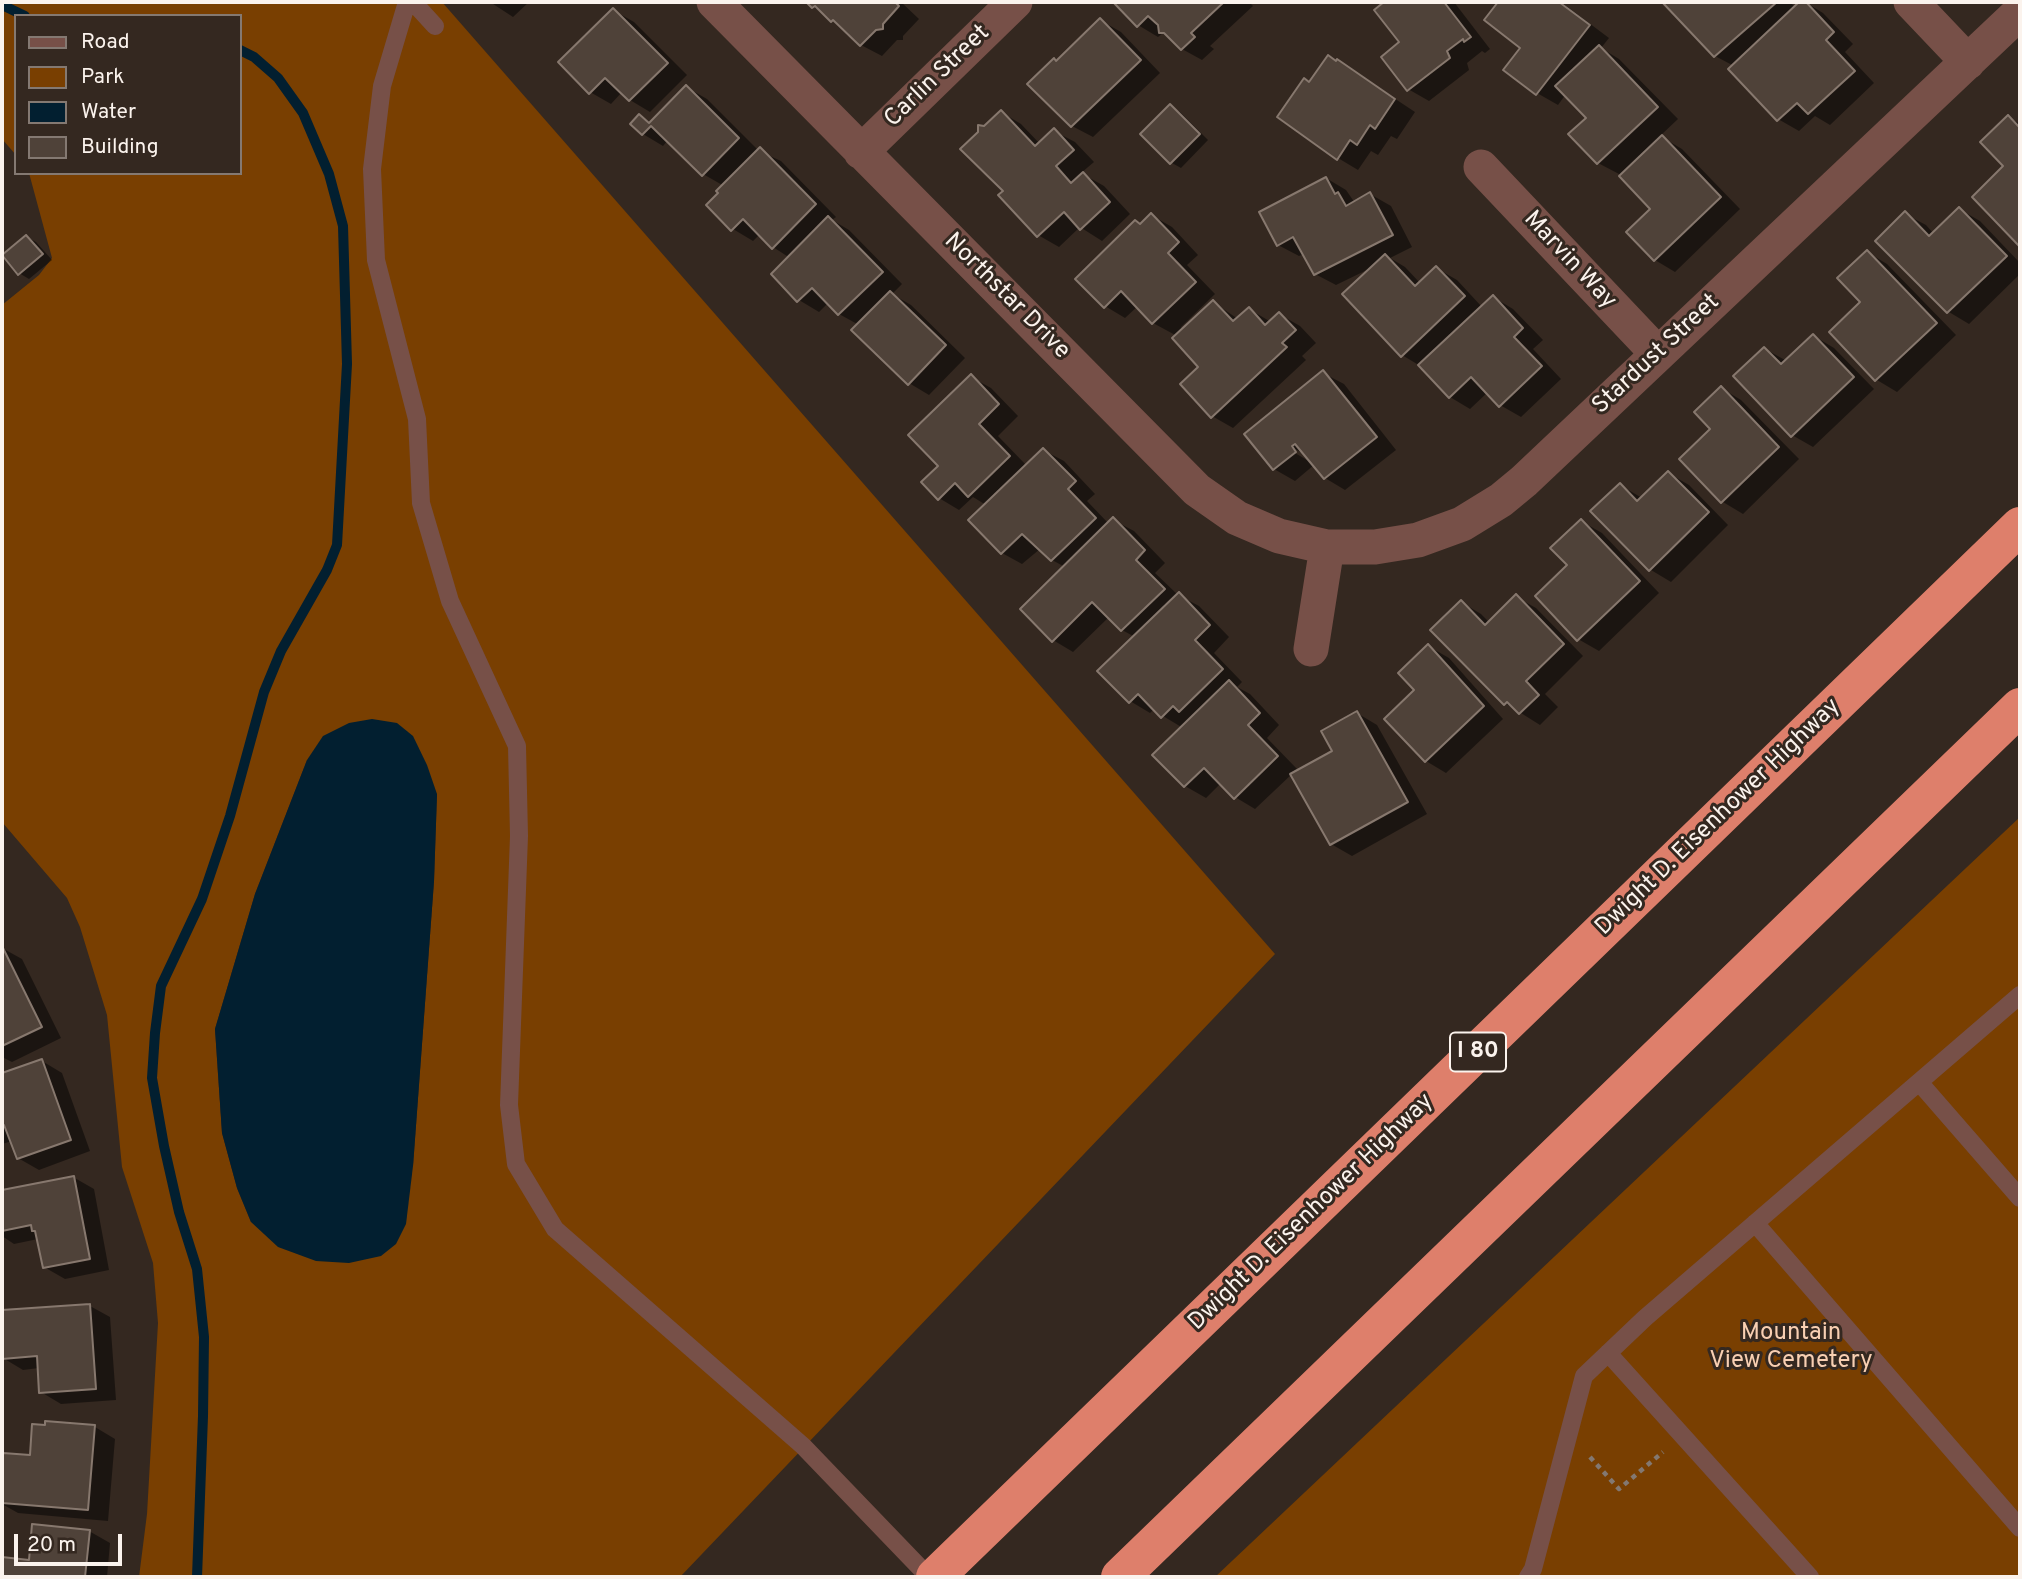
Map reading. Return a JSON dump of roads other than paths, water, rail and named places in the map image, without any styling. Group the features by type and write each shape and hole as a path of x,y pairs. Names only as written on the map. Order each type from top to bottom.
{"highway":[{"name":"Dwight D. Eisenhower Highway","path":"935,1577 2020,526"},
{"path":"1120,1577 2020,708"}],"street":[{"name":"Northstar Drive","path":"714,2 1197,490 1237,518 1269,531 1327,547"},
{"name":"Carlin Street","path":"862,152 1015,2"},
{"path":"1911,2 1968,62"},
{"name":"Stardust Street","path":"1327,547 1375,547 1418,540 1462,524 1501,500 2020,12"},
{"name":"Marvin Way","path":"1481,167 1658,354"},
{"path":"1311,649 1327,547"}],"lane":[{"path":"408,2 382,86 372,169 376,260 417,419 421,503 450,601 517,746 520,836 509,1105 516,1164 555,1229 803,1446 929,1577"},
{"path":"413,2 435,26"},
{"path":"1528,1577 1533,1569 1584,1376 1644,1318 2020,995"},
{"path":"1919,1082 2020,1198"},
{"path":"1755,1223 2020,1528"},
{"path":"1608,1353 1810,1577"}],"water":[{"path":"372,719 397,723 413,736 437,794 434,881 413,1166 406,1224 396,1244 381,1256 349,1263 316,1261 278,1247 251,1222 237,1188 222,1133 215,1029 255,894 307,760 323,736 349,723"}],"waterway":[{"path":"2,5 21,14"},
{"path":"197,1577 204,1337 197,1269 179,1212 152,1078 155,1033 161,986 202,899 230,816 264,692 281,651 327,570 337,545 347,364 343,226 329,174 303,113 278,78 254,57 242,51"}],"park label":[{"name":"Mountain View Cemetery","path":"1791,1348"}]}
